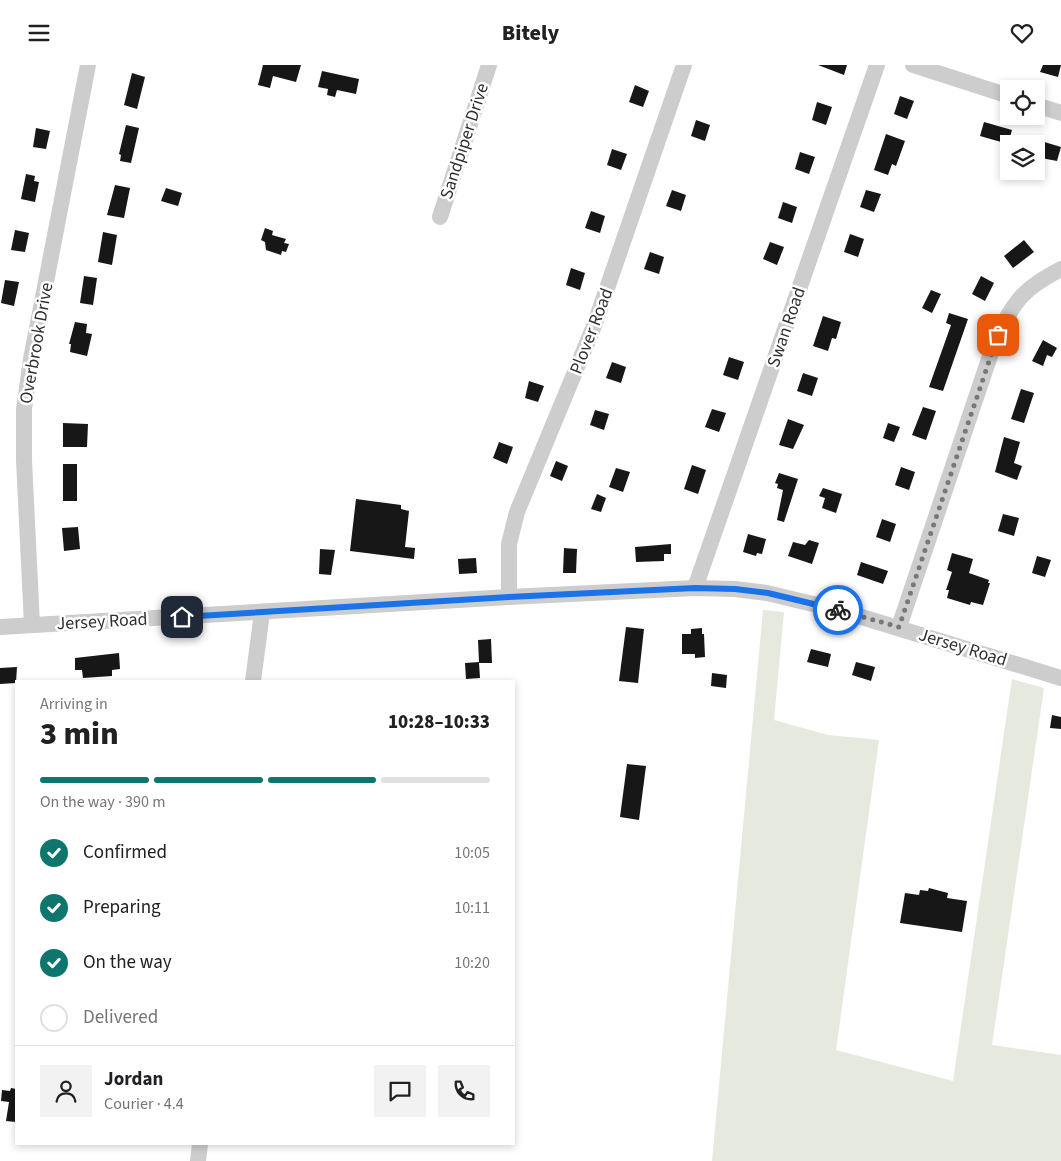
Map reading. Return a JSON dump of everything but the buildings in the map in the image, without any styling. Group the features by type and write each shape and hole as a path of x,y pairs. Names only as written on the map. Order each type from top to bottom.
{"street":[{"name":"Overbrook Drive","path":"32,625 24,460 24,409 31,359 88,65"},
{"name":"Sandpiper Drive","path":"440,217 487,65"},
{"name":"Plover Road","path":"509,597 509,545 516,512 594,326 684,65"},
{"name":"Swan Road","path":"695,588 877,65"},
{"path":"913,65 1000,93"},
{"path":"1045,108 1061,113"},
{"path":"899,627 998,335 1012,306 1026,290 1061,269"},
{"name":"Jersey Road","path":"0,627 509,597 695,588 735,589 768,593 899,627 1061,678"},
{"path":"253,680 262,613"},
{"path":"198,1161 200,1145"}],"shaded area":[{"path":"763,610 784,612 774,720 828,735 879,740 836,1050 953,1081 1012,679 1044,688 992,1045 1061,1055 1061,1161 712,1161"}],"way so far":[{"path":"838,610 899,627 972,406 998,335"}],"route":[{"path":"182,617 509,597 695,588 735,589 768,593 838,610"}]}
